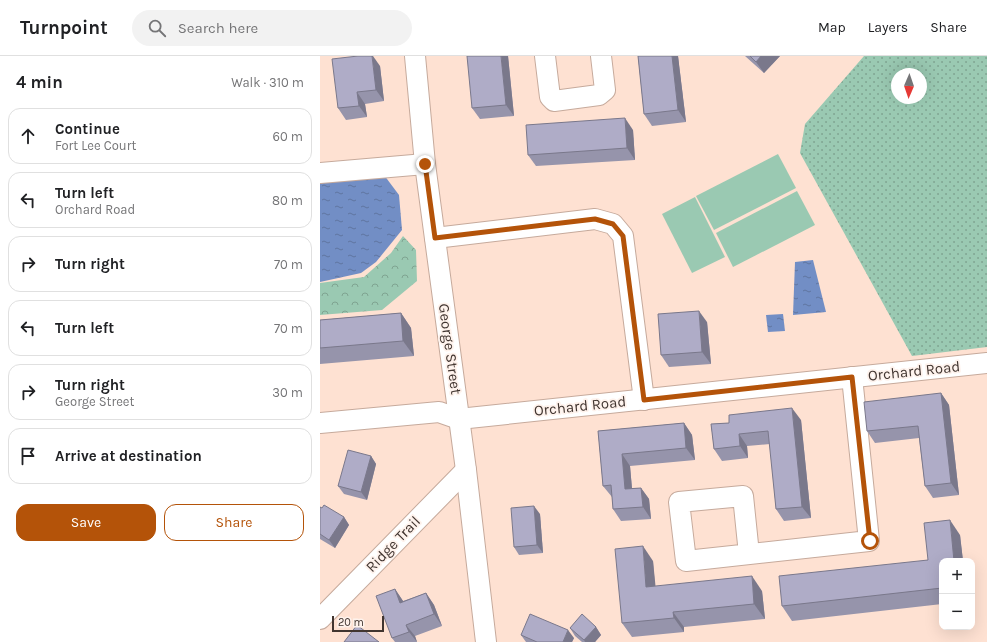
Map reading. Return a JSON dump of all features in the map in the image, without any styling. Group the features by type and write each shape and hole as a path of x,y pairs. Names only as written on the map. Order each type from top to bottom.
{"street":[{"name":"George Street","path":"415,56 425,164 466,470 486,642"},
{"path":"544,56 550,97 554,101 598,95 605,90 601,56"},
{"path":"320,173 425,164"},
{"path":"435,238 595,219 613,224 623,236 644,400"},
{"name":"Orchard Road","path":"459,419 987,363"},
{"path":"749,554 870,541 852,377"},
{"path":"320,423 439,412 459,419"},
{"name":"Ridge Trail","path":"320,619 466,470"}],"green space":[{"path":"864,56 987,56 987,347 912,356 800,153 805,124"},
{"path":"778,154 796,188 714,230 696,196"},
{"path":"797,191 815,225 733,267 716,233"},
{"path":"695,197 725,257 692,273 662,214"},
{"path":"403,236 416,250 417,281 382,310 320,315 320,283 364,277 391,253"}],"water":[{"path":"384,175 399,195 402,230 376,262 361,273 320,282 320,182"},
{"path":"813,260 826,312 793,315 795,262"},
{"path":"783,314 785,331 768,332 766,315"}],"building":[{"path":"372,56 376,90 357,92 359,106 338,108 332,59"},
{"path":"467,56 501,56 506,105 472,108"},
{"path":"638,56 672,56 678,110 644,114"},
{"path":"750,56 761,56 756,62"},
{"path":"625,118 627,148 528,155 526,125"},
{"path":"699,311 702,352 661,355 658,314"},
{"path":"401,313 403,341 320,348 320,320"},
{"path":"941,393 951,483 925,486 918,426 867,431 864,402"},
{"path":"792,408 802,507 776,509 768,431 739,434 740,446 714,449 711,424 729,423 729,415"},
{"path":"684,423 686,448 622,454 625,489 641,488 643,507 613,509 611,485 603,486 598,431"},
{"path":"348,450 371,456 361,492 338,486"},
{"path":"324,505 344,517 329,540 320,534 320,507 322,508"},
{"path":"534,506 537,545 514,547 511,508"},
{"path":"950,520 954,558 939,558 939,588 782,606 779,576 928,560 924,523"},
{"path":"643,546 646,587 752,576 754,604 673,612 674,618 622,623 615,549"},
{"path":"395,589 400,603 426,593 434,614 406,625 409,632 392,638 376,596"},
{"path":"530,614 568,630 563,642 537,642 521,635"},
{"path":"582,614 596,627 584,640 570,628"},
{"path":"357,625 379,642 344,642"}],"route":[{"path":"425,164 435,238 595,219 613,224 623,236 644,400 852,377 870,541"}]}
